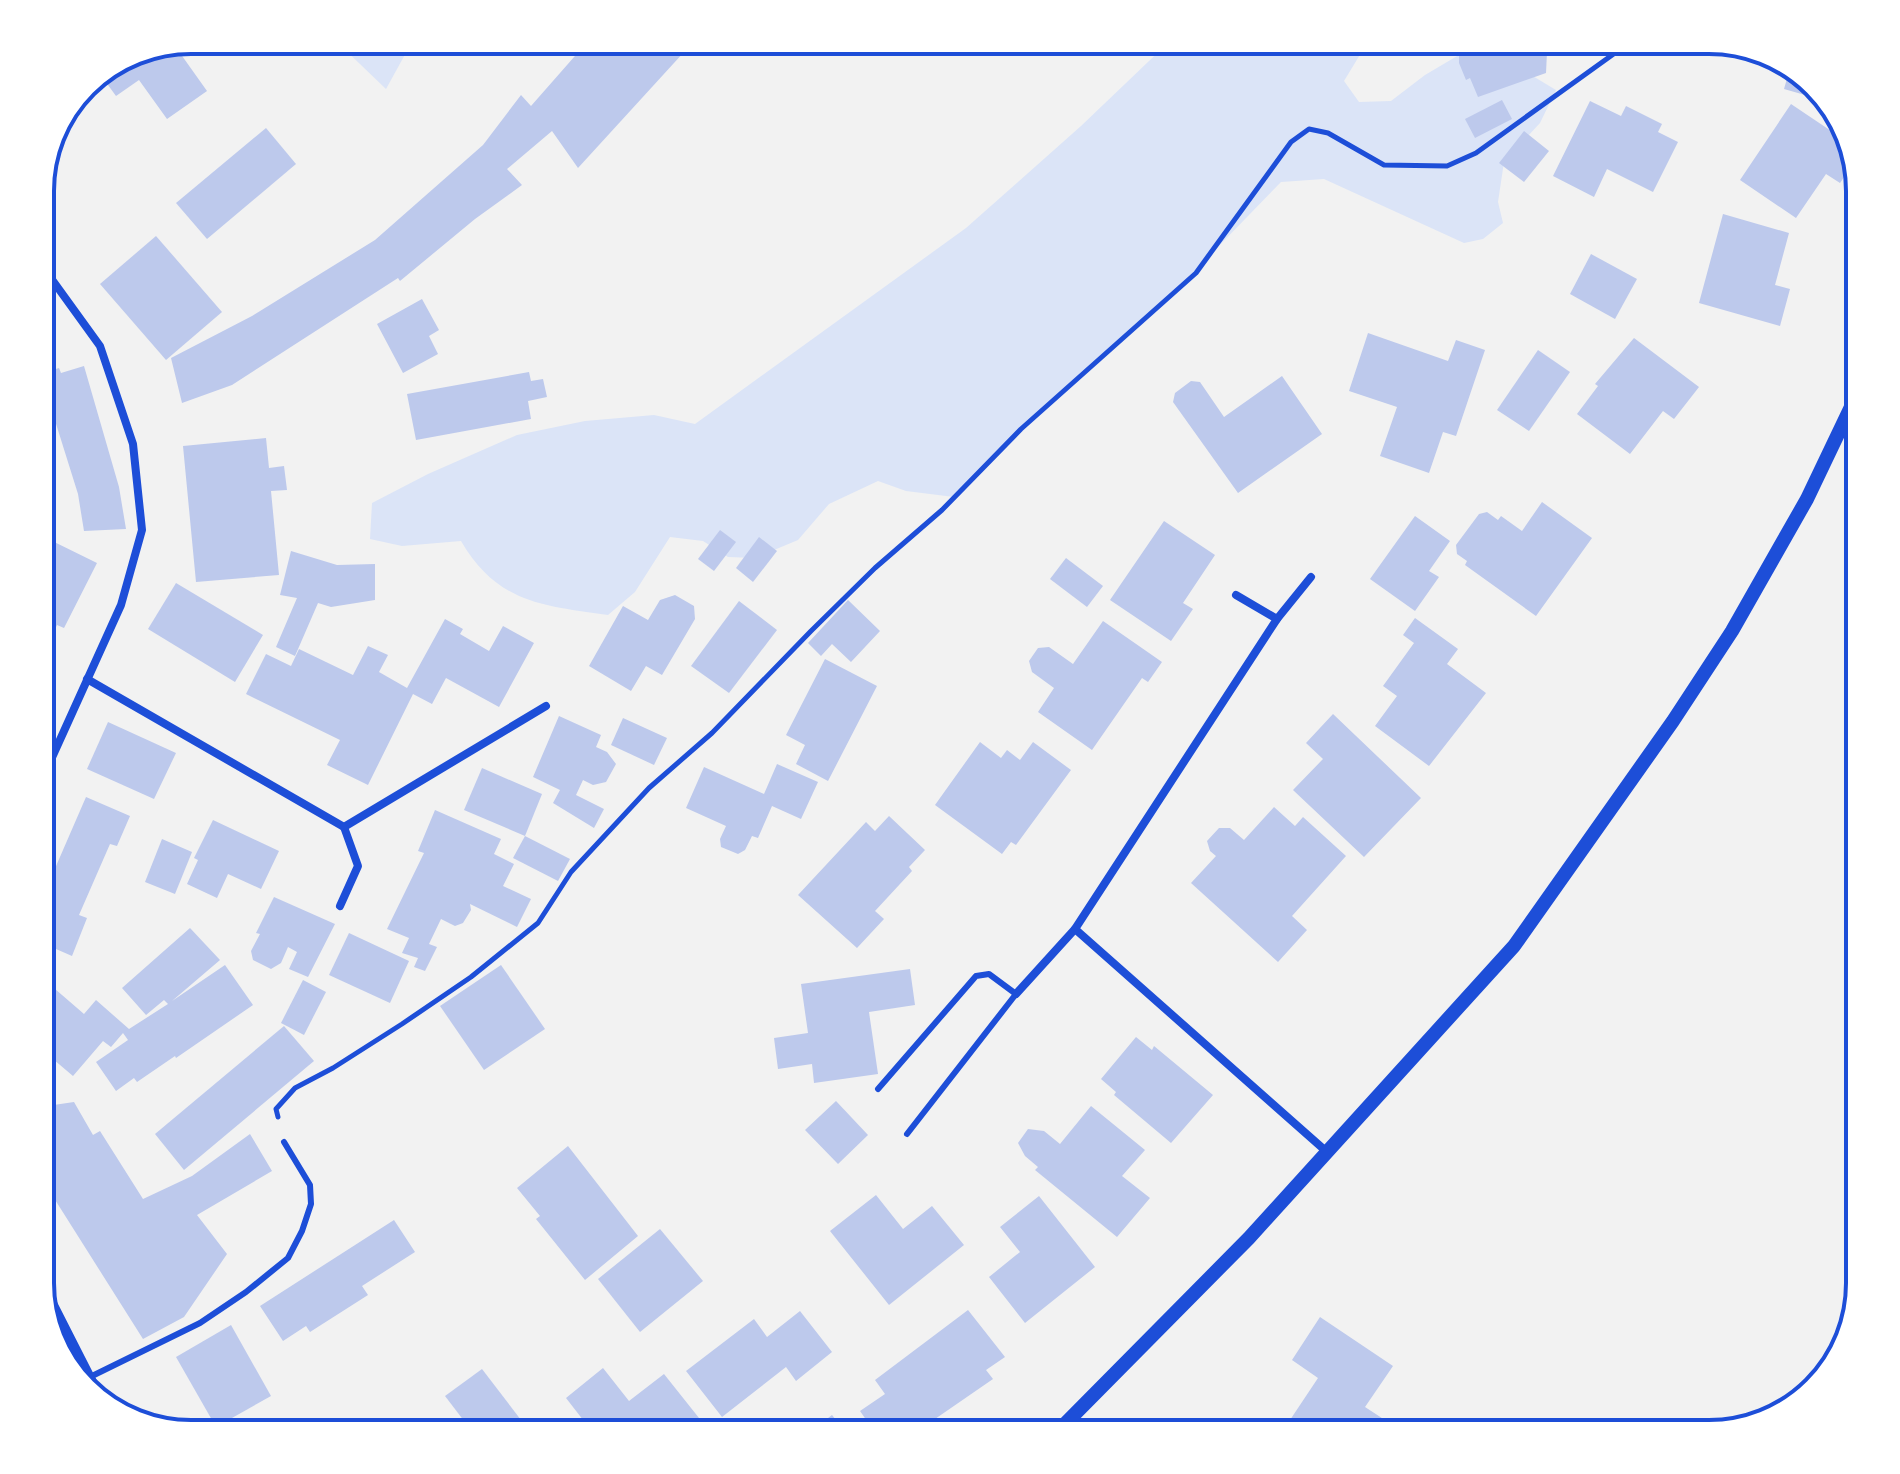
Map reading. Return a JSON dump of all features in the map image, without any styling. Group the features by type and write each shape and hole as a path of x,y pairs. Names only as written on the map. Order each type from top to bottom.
{"street":[{"path":"54,282 100,346 133,444 142,530 121,605 54,753"},
{"path":"1069,1420 1249,1238 1514,946 1673,721 1766,573 1807,499 1846,417"},
{"path":"1016,994 1075,929 1277,619 1311,577"},
{"path":"1236,595 1277,619"},
{"path":"87,679 344,827 358,866 340,906"},
{"path":"344,827 546,706"},
{"path":"1075,929 1327,1152"},
{"path":"60,1322 83,1366"}],"lane":[{"path":"878,1089 976,976 989,974 1016,994 907,1134"},
{"path":"92,1377 200,1323 288,1258 311,1204 310,1185 284,1142"}],"path":[{"path":"284,1142 276,1109 295,1088 333,1068 414,1016 471,977 538,923 571,872 649,788 712,733 875,568 942,510 1021,429 1196,273 1291,142 1309,129 1328,133 1384,165 1447,166 1476,153 1614,54"}],"shaded area":[{"path":"350,54 405,54 386,89"},
{"path":"1156,54 1360,54 1344,81 1359,102 1391,101 1425,75 1461,54 1496,54 1556,90 1540,123 1504,162 1498,202 1503,223 1483,239 1464,243 1324,179 1281,182 1196,273 1021,429 954,497 906,491 878,481 829,504 798,540 755,558 728,557 703,541 670,537 635,592 608,615 542,604 506,589 475,562 461,541 402,546 370,539 372,503 428,474 517,435 585,421 654,415 695,424 966,228"}],"building":[{"path":"577,54 682,54 578,168 552,131 507,169 522,185 400,281 398,278 232,385 182,403 171,358 252,316 375,240 483,145 521,95 531,106"},
{"path":"1459,54 1547,54 1546,73 1478,97 1459,63"},
{"path":"181,55 207,91 167,119 139,80 116,96 107,83 122,72 138,64"},
{"path":"1787,78 1806,95 1784,89"},
{"path":"1502,100 1512,119 1475,138 1465,119"},
{"path":"1590,101 1621,116 1626,106 1662,124 1658,132 1678,142 1653,192 1607,169 1594,197 1553,176"},
{"path":"1791,104 1833,132 1845,176 1840,183 1826,174 1796,218 1740,180"},
{"path":"266,128 296,164 207,239 176,203"},
{"path":"1524,131 1549,151 1524,182 1499,163"},
{"path":"1723,214 1789,233 1775,285 1790,289 1780,326 1699,303"},
{"path":"156,236 222,312 166,360 100,284"},
{"path":"1591,254 1637,279 1615,319 1570,294"},
{"path":"422,299 439,330 429,336 438,354 403,373 377,324"},
{"path":"1368,333 1448,361 1456,340 1485,350 1456,436 1443,432 1429,473 1380,456 1397,407 1349,391"},
{"path":"1634,338 1699,387 1674,419 1663,411 1630,454 1577,414 1598,386 1595,384"},
{"path":"1538,350 1570,372 1529,431 1497,410"},
{"path":"84,366 119,487 126,529 84,531 78,494 54,417 54,370 59,368 61,373"},
{"path":"529,372 531,381 543,379 547,397 528,401 531,419 416,440 407,394"},
{"path":"1282,376 1322,434 1238,493 1173,402 1175,393 1191,381 1200,382 1224,417"},
{"path":"266,438 269,468 284,466 287,490 271,491 279,575 196,582 183,446"},
{"path":"1542,502 1592,538 1536,616 1465,565 1467,561 1457,554 1456,545 1479,514 1487,512 1498,520 1501,516 1522,531"},
{"path":"1415,516 1450,541 1429,571 1439,577 1415,611 1370,579"},
{"path":"1164,521 1215,555 1183,603 1193,609 1171,641 1110,600"},
{"path":"720,530 736,542 714,571 698,559"},
{"path":"759,537 777,551 753,582 736,568"},
{"path":"54,542 97,563 64,628 57,625 54,631"},
{"path":"291,551 337,565 375,564 375,600 331,607 318,603 295,656 276,647 297,598 280,595"},
{"path":"1066,558 1103,586 1087,607 1050,579"},
{"path":"176,583 263,635 235,682 148,629"},
{"path":"675,595 694,606 695,619 662,675 646,666 631,691 589,666 623,606 648,620 660,600"},
{"path":"848,600 880,631 851,662 832,644 821,656 808,643"},
{"path":"739,601 777,630 729,693 691,666"},
{"path":"1415,618 1458,649 1447,664 1486,693 1429,766 1375,726 1397,696 1383,686 1414,643 1403,635"},
{"path":"445,619 463,629 460,634 489,651 503,626 534,643 499,707 446,678 432,704 413,694 368,785 327,765 340,740 246,694 266,654 291,666 299,649 353,675 368,646 388,655 379,672 407,688"},
{"path":"1103,621 1162,662 1148,682 1142,678 1092,750 1038,712 1054,688 1032,672 1029,661 1038,648 1049,647 1073,664"},
{"path":"825,659 877,686 828,781 796,764 805,745 786,735"},
{"path":"1333,714 1421,798 1364,857 1293,790 1323,759 1306,743"},
{"path":"559,716 601,735 596,747 607,752 616,764 606,782 593,785 583,780 576,795 604,809 594,828 553,803 560,790 533,777"},
{"path":"623,718 667,738 654,765 611,745"},
{"path":"108,722 176,753 154,799 87,769"},
{"path":"980,742 1001,758 1007,750 1020,760 1033,742 1071,770 1016,845 1011,842 1002,854 935,805"},
{"path":"777,764 818,782 801,819 772,806 758,838 752,836 745,850 738,854 721,847 720,839 726,826 686,808 704,767 764,794"},
{"path":"482,768 542,794 525,836 464,810"},
{"path":"86,797 130,816 117,846 110,844 79,915 87,918 72,956 54,948 54,871"},
{"path":"1274,807 1295,826 1303,817 1346,856 1292,916 1307,930 1278,962 1191,883 1216,856 1210,851 1207,841 1219,828 1230,828 1244,840"},
{"path":"435,810 501,839 494,854 514,864 503,886 531,899 517,927 470,904 471,910 463,923 455,926 441,919 429,944 437,947 425,971 414,967 418,958 402,953 409,938 387,929 424,853 418,851"},
{"path":"889,816 925,850 909,867 912,871 875,911 884,919 857,948 798,895 866,822 875,831"},
{"path":"213,820 279,851 261,889 228,874 217,898 187,884 198,860 194,858"},
{"path":"525,836 570,859 558,881 513,858"},
{"path":"162,839 192,852 175,894 145,882"},
{"path":"274,897 335,924 308,977 289,969 297,952 288,947 281,963 271,969 253,960 251,951 260,934 256,933"},
{"path":"190,928 220,960 172,1001 225,965 253,1005 176,1058 137,1082 134,1078 116,1091 96,1062 128,1040 123,1033 111,1047 103,1041 73,1076 54,1060 54,988 84,1014 96,1000 129,1029 168,1004 164,1000 146,1015 122,988"},
{"path":"349,933 409,961 390,1003 329,975"},
{"path":"501,965 545,1029 484,1070 440,1006"},
{"path":"910,969 915,1005 869,1012 878,1074 814,1083 812,1064 778,1069 774,1038 808,1033 801,984"},
{"path":"303,980 326,992 304,1035 281,1023"},
{"path":"284,1026 314,1061 184,1170 155,1134"},
{"path":"1136,1037 1152,1050 1154,1046 1213,1095 1171,1143 1114,1095 1116,1092 1101,1079"},
{"path":"836,1101 868,1135 838,1164 805,1130"},
{"path":"74,1102 93,1135 100,1131 143,1199 192,1176 250,1134 272,1171 197,1215 227,1254 184,1317 143,1339 54,1198 54,1105"},
{"path":"1091,1106 1145,1150 1122,1176 1150,1198 1117,1237 1035,1170 1038,1167 1025,1156 1018,1143 1028,1129 1044,1131 1060,1144"},
{"path":"568,1146 638,1236 585,1280 536,1219 540,1216 517,1188"},
{"path":"876,1195 903,1229 932,1206 964,1245 889,1305 830,1231"},
{"path":"1039,1196 1095,1267 1025,1323 989,1277 1020,1252 1000,1227"},
{"path":"394,1220 415,1252 362,1286 368,1295 310,1332 306,1326 283,1341 260,1306"},
{"path":"660,1229 703,1281 640,1332 598,1279"},
{"path":"968,1310 1005,1357 986,1370 993,1379 936,1420 866,1420 860,1411 885,1394 875,1380"},
{"path":"800,1311 832,1352 796,1381 786,1367 722,1417 686,1371 754,1319 767,1337"},
{"path":"1320,1317 1393,1366 1365,1407 1385,1420 1290,1420 1318,1378 1292,1360"},
{"path":"231,1325 271,1396 228,1420 212,1420 176,1357"},
{"path":"603,1368 629,1401 664,1374 699,1418 583,1420 566,1398"},
{"path":"482,1369 521,1420 463,1420 445,1396"}]}
